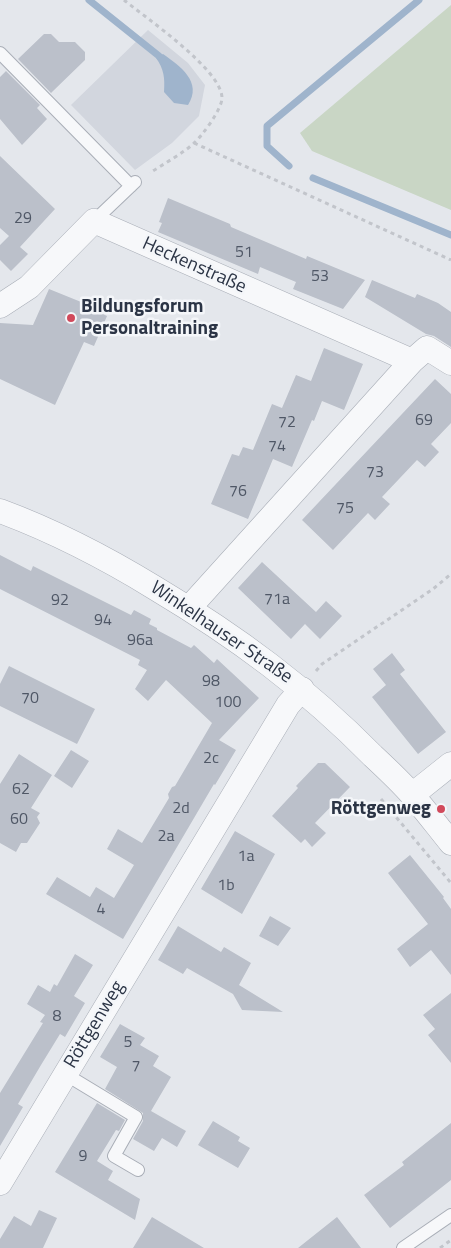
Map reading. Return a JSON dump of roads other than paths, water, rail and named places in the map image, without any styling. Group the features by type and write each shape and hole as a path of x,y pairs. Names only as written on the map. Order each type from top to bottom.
{"street":[{"path":"0,306 29,287 94,221"},
{"name":"Heckenstraße","path":"94,221 412,361"},
{"path":"189,608 412,361 427,348 451,363"},
{"name":"Winkelhauser Straße","path":"0,510 27,521 118,566 248,646 302,689 351,733 412,795 451,843"},
{"name":"Röttgenweg","path":"0,1183 288,705 302,689"},
{"path":"412,795 451,764"}],"lane":[{"path":"0,53 133,184 94,221"},
{"path":"65,1074 136,1117 114,1156 138,1170"},
{"path":"403,1248 451,1215"}],"water":[{"path":"163,54 188,75 193,89 188,105 174,103 164,92 163,74 156,58"}],"waterway":[{"path":"89,0 159,56"},
{"path":"289,166 267,146 267,126 419,0"},
{"path":"313,178 451,235"}],"place":[{"name":"Bildungsforum Personaltraining","path":"71,318"},
{"name":"Röttgenweg","path":"441,809"}]}
